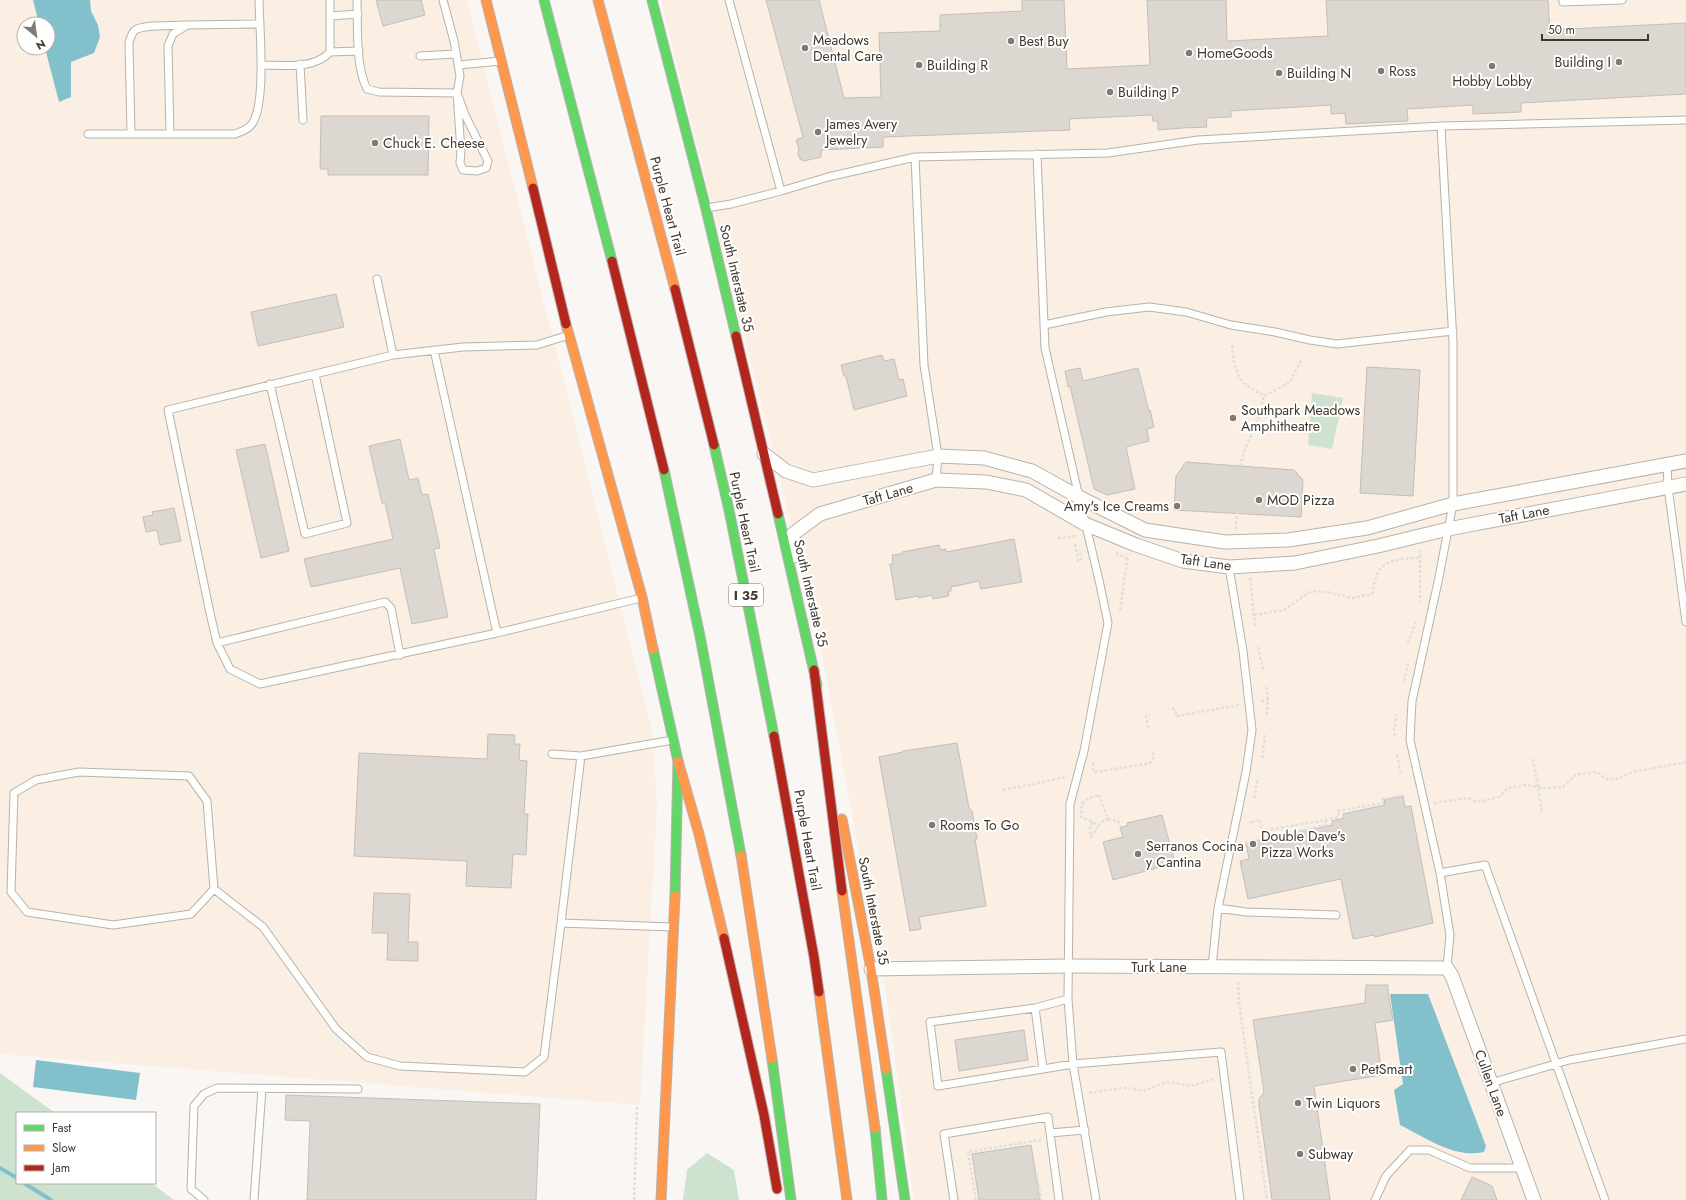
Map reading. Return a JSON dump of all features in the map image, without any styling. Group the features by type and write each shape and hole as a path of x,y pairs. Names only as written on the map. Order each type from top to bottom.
{"main road":[{"path":"486,0 569,335 642,597 678,762 698,834 739,1002 764,1115 779,1200"},
{"path":"544,0 637,360 683,554 724,763 758,956 791,1200"},
{"name":"Purple Heart Trail","path":"598,0 687,333 729,510 777,750 814,956 847,1200"},
{"name":"South Interstate 35","path":"652,0 706,208 814,670 871,969 905,1200"},
{"path":"814,670 826,772 876,1133 882,1200"},
{"path":"661,1200 677,853 678,762"}],"street":[{"name":"Taft Lane","path":"764,454 786,471 813,480 938,456 984,458 1032,471 1078,497 1145,530 1225,542 1288,540 1368,528 1453,504 1686,461"},
{"name":"Taft Lane","path":"794,582 793,534 820,514 936,480 986,482 1026,490 1085,524 1136,546 1183,561 1229,567 1295,563 1378,546 1448,528 1686,484"},
{"name":"Turk Lane","path":"871,969 1068,966 1447,968"},
{"name":"Cullen Lane","path":"1447,968 1452,976 1534,1200"}],"lane":[{"path":"88,134 235,134 250,127 259,109 261,65 259,0"},
{"path":"261,65 315,63 325,58 330,52 330,0"},
{"path":"357,0 362,80 367,90 379,92 457,93"},
{"path":"443,0 460,76 457,93 461,151 460,163 463,170 477,171 486,168 488,161 465,115 457,93"},
{"path":"729,0 781,192"},
{"path":"1563,0 1563,2 1622,0"},
{"path":"330,16 358,14"},
{"path":"131,134 129,43 134,30 143,27 259,24"},
{"path":"170,134 168,46 172,34 187,25"},
{"path":"330,52 359,51"},
{"path":"420,56 456,54"},
{"path":"458,65 501,61"},
{"path":"300,64 303,120"},
{"path":"706,208 781,192 828,177 914,157 1108,153 1198,140 1441,126 1686,120 1686,124"},
{"path":"1441,126 1453,332 1453,504 1438,582 1412,701 1410,740 1440,873 1450,935 1447,968"},
{"path":"1037,154 1045,348 1108,623 1084,751 1070,804 1068,999 1073,1064 1096,1200"},
{"path":"914,157 924,365 938,456 936,480"},
{"path":"377,279 393,355"},
{"path":"1044,324 1106,312 1149,307 1186,312 1232,325 1337,344 1453,332"},
{"path":"569,335 537,345 463,347 393,355 168,410 210,613 218,643 230,669 260,684 497,633 642,597"},
{"path":"434,350 497,633"},
{"path":"270,384 305,534 348,522 315,374"},
{"path":"1667,464 1668,487 1686,622"},
{"path":"1212,967 1218,908 1246,772 1252,730 1243,651 1229,567"},
{"path":"218,643 385,602 390,608 400,655"},
{"path":"552,754 581,756 673,740"},
{"path":"214,889 191,914 113,925 27,912 11,892 14,793 36,780 79,772 189,776 207,801 214,889 263,927 336,1029 368,1057 400,1066 526,1072 544,1057 581,756"},
{"path":"1440,873 1485,865 1605,1200"},
{"path":"1218,908 1246,912 1336,916"},
{"path":"561,923 673,927"},
{"path":"1068,999 1035,1008 930,1022 938,1086 1073,1064 1221,1052 1240,1200"},
{"path":"1035,1008 1043,1069"},
{"path":"1491,1083 1569,1060 1686,1039"},
{"path":"204,1200 191,1190 194,1106 204,1094 217,1088 358,1089"},
{"path":"254,1200 262,1088"},
{"path":"954,1200 944,1134 1048,1117 1059,1200"},
{"path":"1050,1133 1085,1130"},
{"path":"1375,1200 1386,1176 1410,1150 1429,1150 1470,1168 1523,1168"}],"path":[{"path":"1232,345 1232,352 1240,377 1245,384 1264,396"},
{"path":"1240,466 1246,447 1258,420 1264,396 1290,382 1302,360"},
{"path":"1237,513 1236,529 1239,533"},
{"path":"1058,538 1078,536 1082,560 1078,561 1075,544"},
{"path":"1420,550 1420,601"},
{"path":"1116,553 1128,558"},
{"path":"1120,610 1128,553"},
{"path":"1254,615 1284,610 1313,591 1327,592 1352,598 1372,594 1376,578 1381,568 1395,562 1420,558"},
{"path":"1250,575 1255,627"},
{"path":"1408,642 1416,622"},
{"path":"1258,647 1262,670"},
{"path":"1266,687 1268,700 1267,715"},
{"path":"1261,701 1268,700"},
{"path":"1172,709 1175,709 1177,716 1241,705"},
{"path":"1395,736 1394,730 1398,714"},
{"path":"1148,728 1146,716 1150,715"},
{"path":"1262,758 1265,735"},
{"path":"1093,762 1093,772 1150,763 1154,758 1152,750"},
{"path":"1397,755 1400,774"},
{"path":"1533,759 1542,812"},
{"path":"1424,806 1468,798 1477,802 1499,797 1508,788 1527,785 1546,788 1563,787 1575,775 1597,772 1606,779 1616,779 1632,772 1686,762"},
{"path":"1003,790 1067,777"},
{"path":"1254,798 1258,778"},
{"path":"1099,825 1081,817 1081,805 1087,799 1099,795 1108,819"},
{"path":"1262,831 1339,817 1338,811 1383,803 1382,799 1404,795"},
{"path":"1092,822 1090,830 1091,838 1104,820 1108,819 1118,822 1121,827"},
{"path":"1248,823 1260,820 1264,839"},
{"path":"1245,843 1326,825 1325,820"},
{"path":"1293,826 1294,832"},
{"path":"1238,982 1239,1003 1268,1200"},
{"path":"1089,1093 1121,1088 1143,1091 1167,1082 1191,1086 1218,1078"},
{"path":"634,1200 637,1107"},
{"path":"976,1200 968,1152 1043,1140"},
{"path":"1037,1174 1041,1200"}],"shaded area":[{"path":"0,0 467,0 652,729 657,807 640,1105 0,1054"},
{"path":"661,0 1686,0 1686,1200 914,1200 886,993 817,629"}],"green space":[{"path":"1312,393 1343,398 1332,449 1308,445"},
{"path":"0,1073 54,1112 16,1112 16,1184 152,1184 174,1200 0,1200"},
{"path":"707,1153 734,1170 739,1200 683,1200 687,1170"}],"water":[{"path":"33,0 90,0 91,11 98,25 100,37 94,53 71,62 71,97 59,102 47,56 56,56 56,16 37,16"},
{"path":"1390,994 1428,994 1486,1146 1484,1152 1473,1153 1451,1150 1440,1146 1400,1125 1394,1090 1403,1084"},
{"path":"36,1060 140,1073 136,1100 33,1087"}],"building":[{"path":"376,0 421,0 425,15 383,26"},
{"path":"766,0 819,0 844,98 881,97 879,33 940,31 940,15 1022,11 1022,0 1064,0 1067,69 1150,65 1147,0 1226,0 1227,41 1328,36 1326,0 1548,0 1550,30 1686,23 1686,94 1521,103 1521,112 1473,114 1473,105 1407,109 1408,121 1346,124 1345,113 1331,114 1331,105 1231,111 1231,117 1206,118 1207,127 1158,130 1158,121 1153,121 1152,115 1069,119 1070,130 883,137 883,147 821,150 821,157 804,161 800,159 798,154 799,149 796,140 803,137"},
{"name":"Chuck E. Cheese","path":"321,116 429,116 428,175 328,175 328,169 320,169"},
{"path":"336,294 344,327 258,346 251,312"},
{"path":"882,355 884,361 894,359 899,380 903,379 907,396 854,410 846,376 844,376 841,365"},
{"path":"1367,367 1420,370 1413,496 1360,493"},
{"path":"1080,368 1083,381 1138,368 1154,427 1147,429 1149,441 1126,447 1135,489 1107,495 1094,489 1070,386 1068,387 1065,371"},
{"path":"400,439 409,480 418,478 422,495 428,494 440,548 434,549 448,617 412,624 400,568 311,587 304,559 393,539 385,503 382,503 369,446"},
{"path":"265,444 289,551 261,558 236,450"},
{"path":"1186,462 1294,470 1303,480 1301,517 1174,510 1176,476"},
{"path":"174,508 181,541 160,545 157,530 146,532 143,517 153,515 152,512"},
{"path":"1014,539 1022,582 981,589 979,581 951,587 951,591 948,591 949,596 933,599 932,595 919,598 918,596 896,600 890,564 893,564 892,555 939,545 940,550 946,549 946,552"},
{"path":"488,734 515,735 514,744 520,744 519,760 527,761 524,814 528,814 526,855 513,854 511,888 466,886 467,861 354,856 359,753 487,759"},
{"name":"Rooms To Go","path":"957,743 969,808 972,811 977,839 975,839 986,906 919,917 921,929 910,931 879,757 903,751"},
{"path":"1403,796 1405,807 1411,806 1433,923 1375,937 1374,935 1353,939 1341,879 1248,899 1240,861 1249,859 1246,843 1332,825 1332,821 1344,818 1343,814 1385,805 1384,800"},
{"path":"1162,815 1175,863 1113,880 1103,842 1123,837 1120,828 1128,825 1127,823"},
{"path":"374,893 410,894 408,942 418,942 418,961 387,960 388,933 372,933"},
{"path":"1366,985 1388,985 1393,1020 1375,1023 1382,1075 1314,1086 1330,1200 1272,1200 1259,1105 1259,1099 1264,1092 1253,1020 1365,1003"},
{"path":"1024,1030 1028,1060 959,1071 955,1040"},
{"path":"286,1095 540,1104 536,1200 307,1200 310,1121 285,1120"},
{"path":"1031,1145 1040,1200 979,1200 972,1154"},
{"path":"1472,1177 1492,1186 1497,1200 1461,1200"}],"waterway":[{"path":"0,1168 16,1177"},
{"path":"26,1184 51,1200"}],"traffic: fast":[{"path":"544,0 612,261"},
{"path":"652,0 706,209 736,336"},
{"path":"714,445 729,510 774,736"},
{"path":"664,470 700,636 741,855"},
{"path":"778,514 817,685"},
{"path":"653,649 678,761 675,896"},
{"path":"772,1059 791,1200"},
{"path":"886,1069 905,1200"},
{"path":"875,1128 882,1200"}],"traffic: slow":[{"path":"486,0 533,188"},
{"path":"598,0 675,289"},
{"path":"566,324 642,597 653,649"},
{"path":"678,761 699,834 724,938"},
{"path":"842,819 871,969 886,1069"},
{"path":"741,855 772,1059"},
{"path":"842,891 875,1128"},
{"path":"661,1200 675,896"},
{"path":"819,992 847,1200"}],"traffic: jam":[{"path":"533,188 566,324"},
{"path":"612,261 664,470"},
{"path":"675,289 714,445"},
{"path":"736,336 778,514"},
{"path":"814,670 842,891"},
{"path":"774,736 819,992"},
{"path":"724,938 764,1115 777,1189"}],"place":[{"name":"Best Buy","path":"1011,41"},
{"name":"Meadows Dental Care","path":"805,48"},
{"name":"HomeGoods","path":"1189,53"},
{"name":"Building I","path":"1619,62"},
{"name":"Building R","path":"919,65"},
{"name":"Hobby Lobby","path":"1492,66"},
{"name":"Ross","path":"1381,71"},
{"name":"Building N","path":"1279,73"},
{"name":"Building P","path":"1110,92"},
{"name":"James Avery Jewelry","path":"818,132"},
{"name":"Chuck E. Cheese","path":"375,143"},
{"name":"Southpark Meadows Amphitheatre","path":"1233,418"},
{"name":"MOD Pizza","path":"1259,500"},
{"name":"Amy's Ice Creams","path":"1177,506"},
{"name":"Rooms To Go","path":"932,825"},
{"name":"Double Dave's Pizza Works","path":"1253,844"},
{"name":"Serranos Cocina y Cantina","path":"1138,854"},
{"name":"PetSmart","path":"1353,1069"},
{"name":"Twin Liquors","path":"1298,1103"},
{"name":"Subway","path":"1300,1154"}]}
